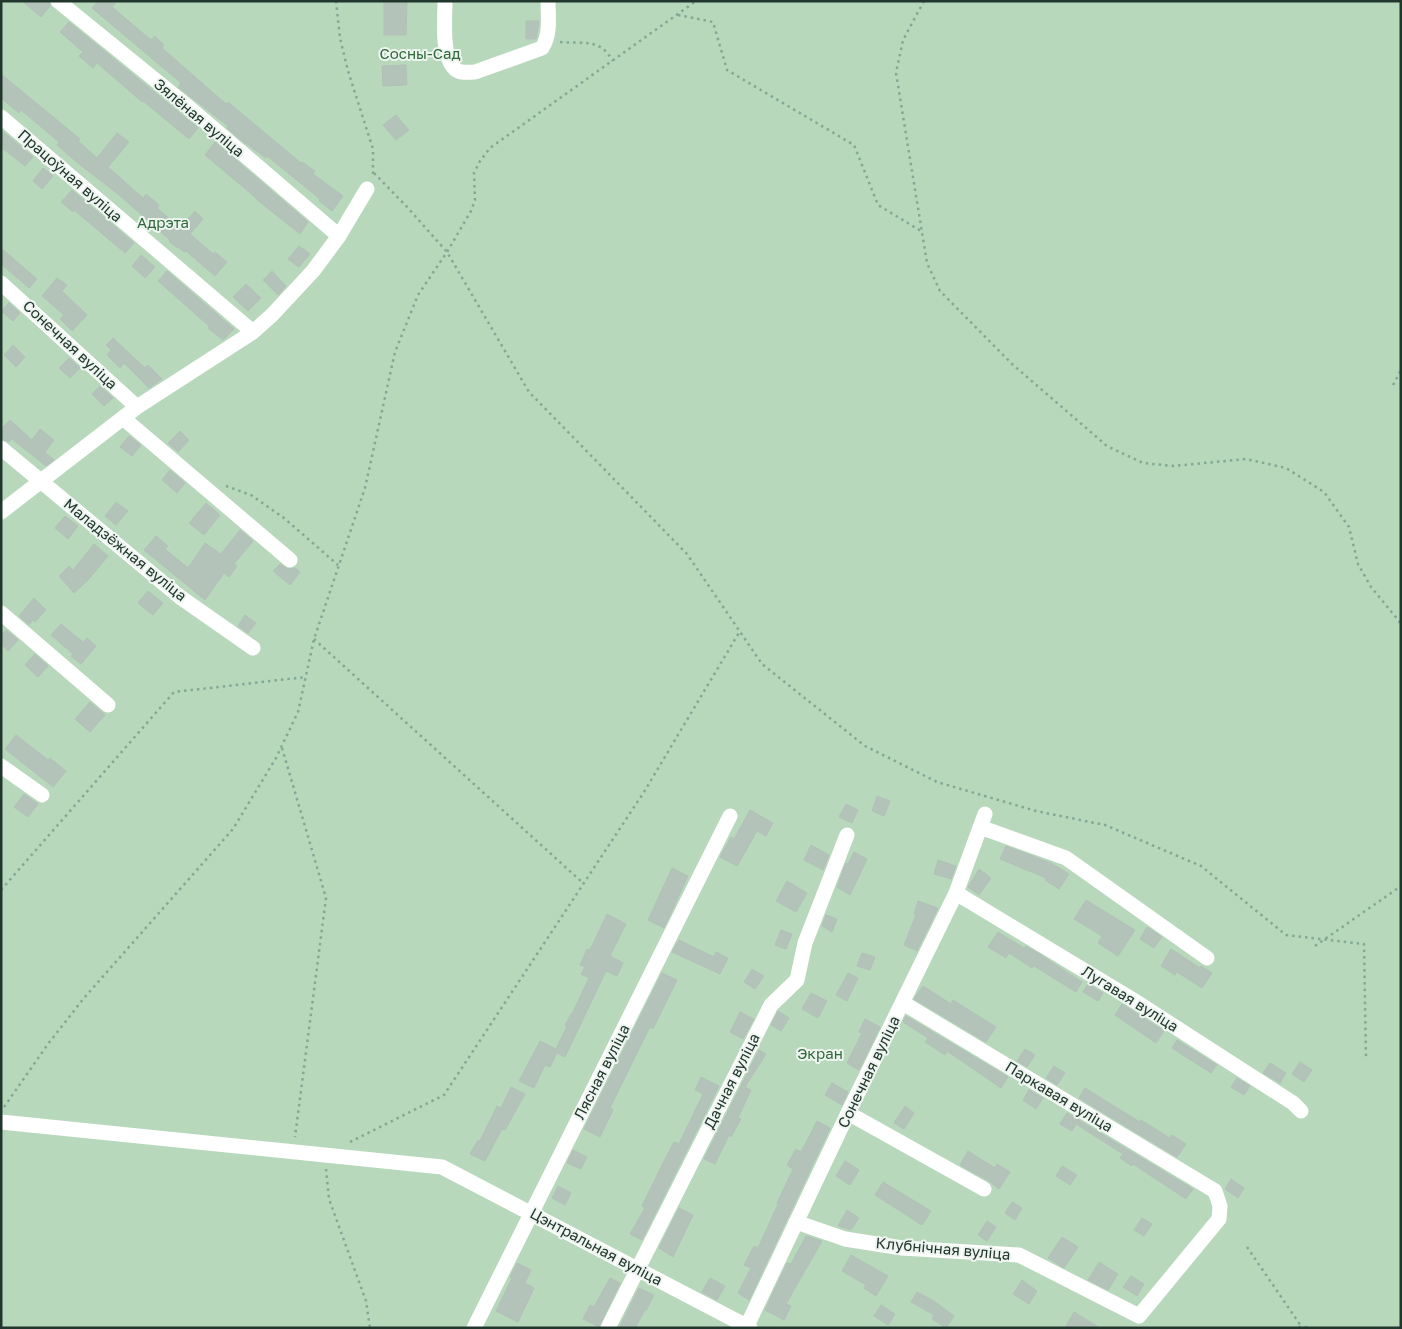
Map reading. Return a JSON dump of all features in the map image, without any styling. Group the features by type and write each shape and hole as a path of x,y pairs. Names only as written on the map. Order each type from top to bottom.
{"street":[{"name":"Зялёная вуліца","path":"58,1 186,105 339,236"},
{"path":"444,1 446,46 450,60 455,68 472,78 542,48 546,41 548,1"},
{"name":"Працоўная вуліца","path":"1,117 253,332"},
{"path":"1,512 137,407 253,332 272,315 313,271 339,236 368,189"},
{"name":"Сонечная вуліца","path":"1,283 137,407"},
{"path":"123,418 290,560"},
{"name":"Маладзёжная вуліца","path":"1,448 180,596 253,648"},
{"path":"1,613 108,705"},
{"path":"1,766 42,796"},
{"name":"Лясная вуліца","path":"474,1328 730,816"},
{"name":"Сонечная вуліца","path":"748,1327 848,1113 956,893 982,821 1066,858 1206,958"},
{"name":"Дачная вуліца","path":"608,1328 771,1005 798,980 805,943 847,835"},
{"name":"Лугавая вуліца","path":"956,893 1138,1003 1293,1103 1301,1111"},
{"name":"Паркавая вуліца","path":"903,1003 1215,1191 1220,1206 1219,1219 1139,1316"},
{"path":"848,1113 984,1189"},
{"path":"2,1115 324,1155"},
{"name":"Цэнтральная вуліца","path":"324,1155 442,1167 748,1327"},
{"name":"Клубнічная вуліца","path":"796,1222 845,1239 902,1248 1019,1255 1139,1316"}],"path":[{"path":"336,1 340,38 348,71 373,149 374,173 368,189"},
{"path":"2,1115 48,1044 84,998 233,829 282,746 298,712 314,639 365,488 395,352 418,295 447,252 471,211 475,200 474,173 480,161 490,148 696,1"},
{"path":"924,1 903,40 896,73 927,263 940,291 1012,364 1107,446 1143,463 1174,466 1246,459 1286,468 1324,492 1349,527 1358,564 1372,587 1399,621 1401,627"},
{"path":"678,15 713,22 727,70 854,144 878,205 921,231"},
{"path":"546,41 598,44 607,51 613,61"},
{"path":"374,173 447,252 530,392 687,554 762,664 864,746 937,782 1036,811 1105,825 1201,866 1286,935 1364,944 1366,1060"},
{"path":"1393,385 1401,370"},
{"path":"224,485 251,495 284,518 338,565"},
{"path":"350,1142 444,1096 644,792 740,631"},
{"path":"314,639 584,883"},
{"path":"1,890 174,692 306,677"},
{"path":"282,746 326,898 293,1152"},
{"path":"1315,946 1401,886"},
{"path":"324,1155 328,1198 366,1302 370,1328"},
{"path":"1247,1247 1300,1327 1309,1328"}],"green space":[{"path":"1,1 1401,1 1401,1328 1,1328"}],"building":[{"path":"22,1 49,1 50,6 41,17"},
{"path":"98,1 117,1 112,7 151,40 155,36 164,45 162,48 226,104 228,102 301,163 315,171 313,174 343,196 332,211 267,156 266,158 238,138 227,128 228,126 178,87 181,83 92,8"},
{"path":"384,1 407,1 406,35 384,35"},
{"path":"526,21 539,21 536,39 526,39"},
{"path":"69,22 198,128 189,139 97,63 93,68 79,56 83,52 60,32"},
{"path":"406,65 407,85 383,86 382,66"},
{"path":"1,74 80,139 78,141 97,158 117,133 129,142 108,167 143,198 146,194 159,205 157,208 180,228 195,211 203,219 190,234 213,254 215,252 227,262 215,276 186,251 184,252 177,248 118,194 57,145 59,142 21,110 19,113 1,98"},
{"path":"396,115 409,130 396,140 383,125"},
{"path":"1,130 33,157 25,166 1,147"},
{"path":"215,142 308,222 300,234 205,155"},
{"path":"43,168 53,176 42,189 33,181"},
{"path":"72,190 134,243 125,253 74,210 73,212 61,202"},
{"path":"299,246 310,254 299,267 288,259"},
{"path":"1,248 37,279 29,288 1,264"},
{"path":"141,255 155,267 145,278 132,266"},
{"path":"167,271 234,329 223,340 158,281"},
{"path":"272,271 286,286 278,295 263,280"},
{"path":"57,278 67,285 62,291 87,315 72,331 60,319 64,315 42,296"},
{"path":"246,284 261,298 248,311 233,297"},
{"path":"9,303 20,313 13,321 1,311"},
{"path":"113,338 145,368 148,365 162,379 149,388 124,363 120,368 107,355 111,350 106,345"},
{"path":"13,345 25,357 16,367 4,355"},
{"path":"69,358 80,368 70,378 59,368"},
{"path":"100,386 113,398 104,406 92,394"},
{"path":"10,420 32,440 40,429 54,440 45,452 54,460 46,466 12,439 9,442 1,439 1,429"},
{"path":"180,431 189,440 178,452 168,443"},
{"path":"129,436 141,445 132,456 120,447"},
{"path":"170,470 185,483 177,493 162,480"},
{"path":"116,502 128,511 116,525 105,516"},
{"path":"206,503 220,515 204,535 189,523"},
{"path":"65,516 78,526 68,539 55,528"},
{"path":"240,530 253,541 234,564 237,566 229,577 224,573 205,600 144,550 156,536 168,546 165,549 188,568 205,543 221,554"},
{"path":"94,544 108,556 88,580 74,593 59,576 69,566 73,570"},
{"path":"280,564 288,569 295,568 300,572 290,585 273,571"},
{"path":"148,591 163,603 153,615 138,603"},
{"path":"34,598 46,610 35,622 33,620 29,625 19,616"},
{"path":"245,615 256,623 248,633 238,626"},
{"path":"61,624 83,642 87,638 96,646 81,664 71,656 73,654 51,635"},
{"path":"6,630 18,640 8,651 1,644 1,635"},
{"path":"35,654 48,666 38,677 25,665"},
{"path":"90,702 105,715 90,732 75,719"},
{"path":"16,735 48,760 50,758 66,771 53,787 5,749"},
{"path":"24,794 38,804 28,817 14,807"},
{"path":"877,796 890,801 884,816 872,811"},
{"path":"846,804 858,810 852,823 839,817"},
{"path":"750,810 773,823 766,836 757,831 737,866 720,857 731,837 734,839"},
{"path":"811,845 829,855 823,870 804,860"},
{"path":"1006,846 1051,863 1069,874 1059,889 1045,880 1046,878 1000,859"},
{"path":"854,852 867,859 850,895 837,887 846,863 848,864"},
{"path":"938,860 956,866 951,879 934,874"},
{"path":"672,868 688,876 664,928 648,920"},
{"path":"979,869 991,878 979,895 968,887"},
{"path":"787,881 807,893 796,912 776,901"},
{"path":"1086,900 1135,930 1118,956 1098,943 1102,936 1074,919"},
{"path":"918,901 938,908 917,951 904,945 916,915 914,914"},
{"path":"607,914 626,924 610,956 623,963 617,976 606,971 565,1057 557,1053 550,1067 545,1065 534,1088 519,1081 540,1041 556,1049 567,1026 565,1025 589,978 581,974 585,967 580,965 587,949 590,950"},
{"path":"826,915 837,919 832,932 822,926"},
{"path":"1147,927 1162,937 1154,948 1140,939"},
{"path":"781,930 792,934 786,949 775,945"},
{"path":"998,932 1024,948 1026,946 1082,982 1076,992 1009,953 1006,958 988,947"},
{"path":"679,940 714,957 716,952 728,958 720,974 672,952"},
{"path":"1171,949 1200,968 1201,966 1212,973 1202,988 1177,972 1175,975 1161,966"},
{"path":"862,953 875,957 870,970 857,966"},
{"path":"752,969 764,976 755,989 744,982"},
{"path":"662,973 677,980 653,1029 650,1027 634,1059 610,1108 613,1110 600,1137 584,1129"},
{"path":"848,973 858,978 847,1001 836,995"},
{"path":"1088,984 1103,993 1098,1001 1083,992"},
{"path":"923,986 951,1004 953,1000 996,1027 986,1042 914,999"},
{"path":"811,993 827,1001 818,1018 802,1009"},
{"path":"1122,1004 1164,1031 1156,1043 1115,1015"},
{"path":"778,1011 789,1018 781,1031 771,1025"},
{"path":"740,1012 754,1019 743,1039 730,1032"},
{"path":"906,1016 1008,1077 1001,1088 947,1051 945,1055 925,1042 928,1038 903,1022"},
{"path":"865,1019 880,1027 859,1070 847,1063 862,1033 859,1032"},
{"path":"1177,1040 1217,1065 1211,1073 1172,1048"},
{"path":"1025,1049 1035,1055 1027,1067 1017,1061"},
{"path":"759,1050 766,1054 745,1087 751,1090 738,1118 741,1119 731,1137 729,1135 715,1164 704,1159"},
{"path":"1300,1062 1312,1070 1304,1082 1292,1074"},
{"path":"1270,1063 1286,1073 1280,1083 1263,1073"},
{"path":"1054,1066 1065,1073 1057,1085 1046,1078"},
{"path":"701,1077 719,1086 642,1240 630,1234 645,1208 642,1206 662,1165 674,1142 679,1144 703,1094 695,1090"},
{"path":"1237,1078 1250,1086 1244,1095 1231,1087"},
{"path":"832,1083 848,1092 842,1105 825,1095"},
{"path":"511,1087 525,1094 505,1130 502,1129 485,1161 470,1154 478,1140 480,1141 497,1106 501,1108"},
{"path":"1085,1088 1140,1122 1141,1120 1170,1138 1172,1135 1186,1144 1177,1157 1079,1098"},
{"path":"1029,1090 1043,1098 1036,1109 1023,1100"},
{"path":"905,1106 914,1113 904,1129 894,1123"},
{"path":"1067,1113 1193,1189 1186,1199 1133,1164 1132,1166 1120,1158 1123,1154 1076,1124 1072,1131 1060,1124"},
{"path":"817,1121 830,1128 749,1300 738,1293 751,1268 744,1265 754,1246 758,1248 778,1204 793,1169 787,1165 796,1149 801,1152"},
{"path":"573,1150 587,1157 581,1169 567,1163"},
{"path":"968,1151 995,1168 997,1164 1010,1172 999,1189 989,1181 960,1165"},
{"path":"845,1161 859,1170 850,1185 836,1176"},
{"path":"1062,1166 1077,1175 1070,1185 1056,1176"},
{"path":"1231,1179 1244,1188 1238,1198 1225,1189"},
{"path":"883,1182 931,1211 922,1225 875,1195"},
{"path":"558,1186 571,1193 565,1205 552,1198"},
{"path":"1012,1202 1022,1208 1015,1220 1005,1213"},
{"path":"679,1208 693,1215 673,1257 659,1248"},
{"path":"847,1210 859,1218 851,1230 838,1226"},
{"path":"1142,1218 1152,1224 1144,1236 1134,1230"},
{"path":"987,1221 996,1227 987,1241 978,1235"},
{"path":"806,1236 822,1241 786,1304 791,1306 784,1320 765,1310 787,1263 791,1264"},
{"path":"1062,1237 1078,1247 1064,1268 1048,1258"},
{"path":"851,1255 888,1276 876,1296 864,1288 866,1285 842,1271"},
{"path":"1099,1262 1118,1274 1108,1290 1088,1280"},
{"path":"517,1263 531,1270 525,1283 534,1288 518,1322 496,1311"},
{"path":"1131,1276 1144,1284 1137,1296 1123,1287"},
{"path":"610,1278 620,1283 599,1327 583,1319 590,1305 594,1307"},
{"path":"710,1278 725,1286 717,1300 702,1292"},
{"path":"1022,1280 1037,1291 1029,1304 1013,1294"},
{"path":"639,1288 654,1295 635,1328 619,1328"},
{"path":"917,1292 934,1301 954,1316 946,1328 932,1319 934,1315 911,1302"},
{"path":"881,1305 895,1314 888,1325 874,1316"},
{"path":"1074,1312 1100,1328 1065,1328"}],"park label":[{"name":"Сосны-Сад","path":"420,54"},
{"name":"Адрэта","path":"163,223"},
{"name":"Экран","path":"820,1054"}]}
